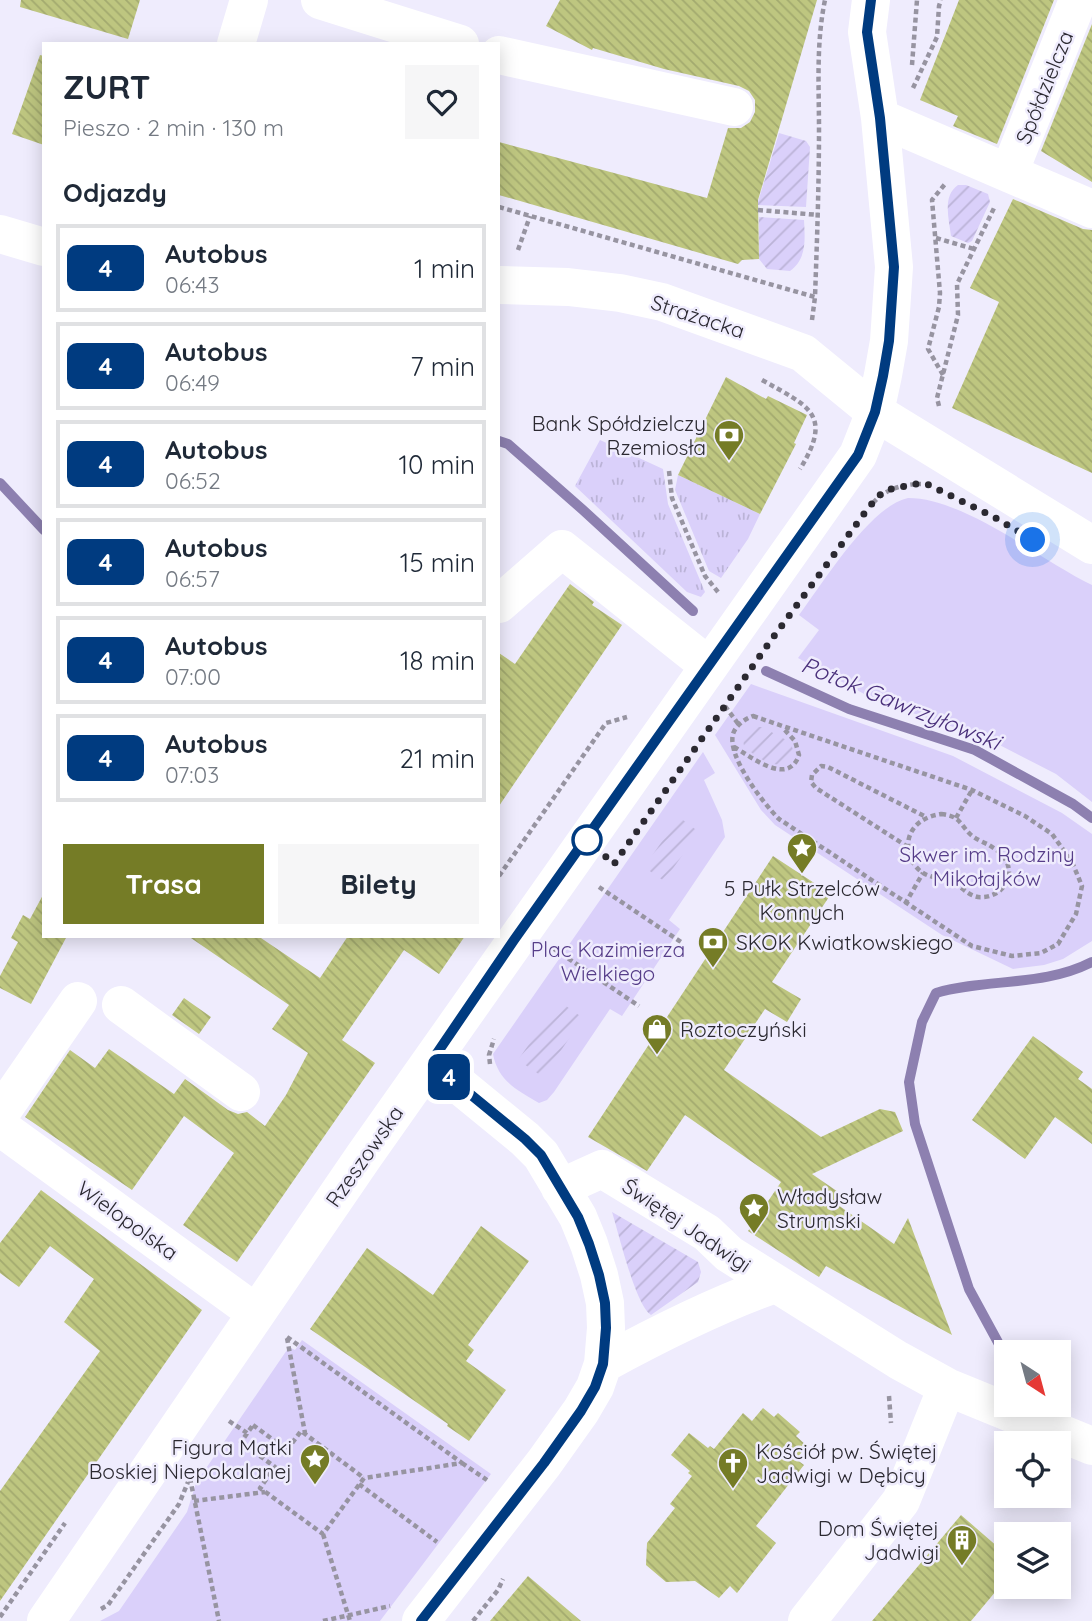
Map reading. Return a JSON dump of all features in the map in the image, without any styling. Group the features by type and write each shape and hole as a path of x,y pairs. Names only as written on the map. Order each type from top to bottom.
{"street":[{"path":"237,42 248,0"},
{"path":"320,0 454,42"},
{"name":"Rzeszowska","path":"46,1621 256,1312 431,1062 695,655 858,455 875,412 889,341 894,267 880,118 867,32 871,0"},
{"name":"Spółdzielcza","path":"1005,184 1078,0"},
{"path":"500,55 734,107"},
{"path":"880,118 1005,184 1092,209"},
{"path":"0,234 42,246"},
{"name":"Strażacka","path":"507,272 568,287 620,293 662,302 803,353 875,412 1092,545"},
{"path":"500,603 562,549 695,655"},
{"path":"0,1114 78,1001"},
{"path":"121,1005 241,1091"},
{"path":"409,1613 563,1437 595,1387 603,1364 605,1303 599,1275 578,1217 541,1155 431,1062"},
{"name":"Wielopolska","path":"0,1127 256,1312"},
{"name":"Świętej Jadwigi","path":"560,1188 601,1169 707,1233 729,1254 898,1360 947,1387 1092,1446"},
{"name":"Świętej Jadwigi","path":"603,1364 741,1296 775,1284"},
{"path":"807,1621 901,1501 947,1387"}],"path":[{"path":"500,207 815,297 818,79 821,21 825,0"},
{"path":"911,69 917,0"},
{"path":"910,83 909,97 937,37 941,0"},
{"path":"943,376 928,349 939,307 932,200 949,181"},
{"path":"949,412 938,406 937,398 958,316 957,284 1005,184"},
{"path":"758,210 818,215"},
{"path":"507,272 530,216"},
{"path":"936,238 974,249"},
{"path":"760,379 800,401 817,429 816,439 797,473"},
{"path":"669,471 672,498 705,576 719,593"},
{"path":"869,507 881,494 891,489 927,484"},
{"path":"695,655 725,584"},
{"path":"718,716 732,697"},
{"path":"725,706 739,725"},
{"path":"500,875 606,723 630,716"},
{"path":"753,716 778,725 972,790 1025,816 1052,834 1072,862 1082,886 1076,914 1058,944 1041,953 1012,956 972,946 779,819 763,803 742,767 733,735 739,725 753,716"},
{"path":"734,746 774,770 792,766 799,755 798,747 791,735 778,725"},
{"path":"908,847 816,788 811,782 812,775 821,766 828,767 926,817"},
{"path":"956,818 972,790"},
{"path":"941,814 956,818 970,834 1000,852 1008,865 1008,881 1001,890 992,896 975,897 945,877 932,877 923,873 910,858 908,847 912,830 926,817 941,814"},
{"path":"905,904 923,873"},
{"path":"591,897 598,886 681,942"},
{"path":"547,960 562,939"},
{"path":"554,949 639,1006"},
{"path":"491,1072 489,1055 497,1033"},
{"path":"279,1349 295,1326"},
{"path":"287,1337 305,1434"},
{"path":"287,1337 462,1463 364,1478 323,1534"},
{"path":"221,1432 235,1412"},
{"path":"229,1421 247,1433"},
{"path":"349,1618 323,1534 260,1488 275,1467 241,1442 253,1425 287,1450 301,1431 364,1478"},
{"path":"95,1613 108,1605 172,1515 198,1466"},
{"path":"190,1478 219,1621"},
{"path":"359,1484 443,1546"},
{"path":"194,1501 266,1492"},
{"path":"323,1621 409,1613"}],"green space":[{"path":"779,133 806,141 810,147 806,207 757,205"},
{"path":"958,185 966,185 988,194 990,202 972,241 968,243 951,236 948,201"},
{"path":"759,217 804,220 802,255 790,271 767,269 759,259"},
{"path":"600,440 663,469 668,504 705,592 701,597 687,592 575,486"},
{"path":"678,475 760,514 748,539 721,578 709,571 675,490"},
{"path":"908,498 930,501 978,519 1092,585 1092,802 1056,774 986,738 877,701 798,658 819,630 799,615 863,530 893,504"},
{"name":"Skwer im. Rodziny Mikołajków","path":"751,684 953,756 1062,813 1092,834 1092,941 1063,959 1044,965 1013,969 942,935 775,825 761,810 715,735"},
{"path":"762,727 790,742 794,752 793,761 774,764 761,759 744,746 744,736 749,729"},
{"name":"Plac Kazimierza Wielkiego","path":"703,752 715,773 704,780 722,820 725,837 669,920 680,929 622,1016 610,1009 554,1092 547,1100 539,1103 504,1078 493,1054"},
{"path":"679,817 699,832 664,881 644,867"},
{"path":"559,1001 583,1018 543,1077 518,1060"},
{"path":"612,1212 698,1262 701,1272 698,1282 651,1315 633,1283"},
{"path":"302,1340 491,1474 380,1621 100,1621 119,1611 187,1512 196,1483 289,1347 295,1350"}],"building":[{"path":"21,0 140,0 128,39 20,7"},
{"path":"560,0 817,0 758,200 759,259 742,260 738,264 500,195 500,142 707,198 728,128 741,128 750,122 755,112 755,100 749,91 739,86 664,69 593,48 592,50 546,26"},
{"path":"959,0 1054,0 997,144 953,126 958,116 920,100"},
{"path":"1092,24 1092,182 1041,151"},
{"path":"40,55 42,56 42,144 12,134"},
{"path":"1013,199 1083,229 1092,230 1092,473 952,408 999,302 970,288"},
{"name":"Bank Spółdzielczy Rzemiosła","path":"726,377 766,399 768,396 807,415 794,443 796,444 760,514 678,475"},
{"path":"570,584 594,602 592,605 622,625 500,805 500,654 515,664"},
{"path":"773,856 831,894 772,982 801,999 787,1022 765,1009 724,1070 821,1137 880,1109 895,1112 903,1131 812,1174 844,1196 838,1205 894,1244 908,1218 952,1335 826,1266 819,1277 748,1231 781,1182 685,1115 647,1171 588,1137"},
{"path":"42,897 42,938 66,938 31,1004 0,988 0,976 18,942 11,938 23,915 30,919"},
{"path":"191,938 261,938 320,978 347,938 464,938 439,974 404,950 342,1040 375,1063 237,1262 183,1225 234,1153 184,1116 132,1190 25,1117 70,1050 95,1068 109,1049 174,1094 185,1079 228,1110 238,1114 247,1112 265,1126 286,1095 308,1053 272,1029 289,1005"},
{"path":"184,998 211,1017 199,1034 172,1015"},
{"path":"1033,1036 1083,1072 1078,1079 1092,1089 1092,1144 1055,1117 1025,1159 972,1120"},
{"path":"41,1190 202,1310 0,1601 0,1491 100,1351 64,1322 94,1279 50,1246 19,1287 0,1273 0,1243"},
{"path":"481,1226 529,1261 468,1345 474,1350 466,1361 506,1390 469,1441 310,1329 367,1248 433,1295"},
{"name":"Kościół pw. Świętej Jadwigi w Dębicy","path":"763,1408 774,1417 778,1413 800,1432 796,1436 807,1446 796,1459 804,1465 756,1526 776,1543 737,1593 730,1586 719,1598 695,1581 666,1582 646,1565 647,1543 675,1508 670,1504 692,1476 688,1473 690,1471 671,1455 689,1433 708,1448 710,1446 714,1449 743,1413 752,1421"},
{"name":"Dom Świętej Jadwigi","path":"961,1515 994,1544 994,1593 971,1621 872,1621"},
{"path":"528,1576 581,1621 490,1621"}],"waterway":[{"name":"Potok Gawrzyłowski","path":"500,441 508,444 693,611"},
{"name":"Potok Gawrzyłowski","path":"0,483 42,528"},
{"name":"Potok Gawrzyłowski","path":"766,671 849,709 975,750 1073,804 1092,818"},
{"name":"Potok Gawrzyłowski","path":"997,1340 969,1289 915,1124 909,1082 922,1022 936,993 975,985 1035,979 1074,970 1092,962"}],"bus line":[{"name":"4","path":"421,1621 581,1411 595,1387 603,1364 606,1328 605,1303 589,1244 578,1217 541,1155 431,1062 514,940 858,455 875,412 883,376 889,341 894,267 880,118 867,32 871,0"}],"place":[{"name":"Bank Spółdzielczy Rzemiosła","path":"729,462"},
{"name":"5 Pułk Strzelców Konnych","path":"802,875"},
{"name":"SKOK Kwiatkowskiego","path":"713,969"},
{"name":"Roztoczyński","path":"657,1056"},
{"name":"Władysław Strumski","path":"754,1235"},
{"name":"Figura Matki Boskiej Niepokalanej","path":"315,1486"},
{"name":"Kościół pw. Świętej Jadwigi w Dębicy","path":"733,1490"},
{"name":"Dom Świętej Jadwigi","path":"962,1567"}],"route":[{"path":"587,840 614,864 769,643 881,494 900,486 927,484 994,517 1033,540"}]}
